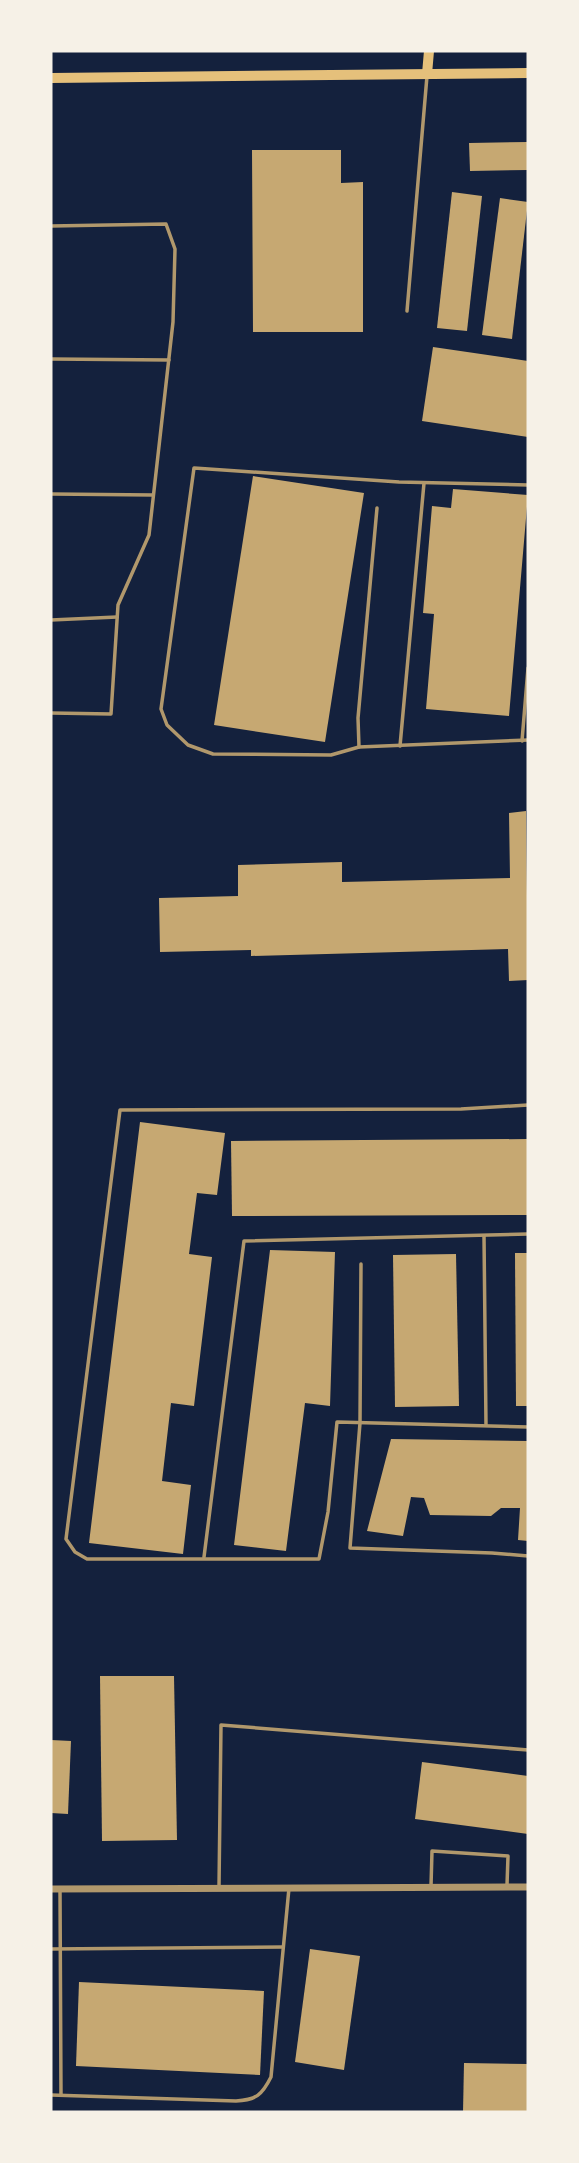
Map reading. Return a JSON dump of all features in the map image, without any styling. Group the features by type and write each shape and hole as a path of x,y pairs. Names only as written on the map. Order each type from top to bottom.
{"main road":[{"path":"427,74 429,51"},
{"path":"51,78 528,73"}],"street":[{"path":"51,1889 528,1887"}],"lane":[{"path":"407,312 427,74"},
{"path":"51,226 166,224 175,249 173,322 149,535 118,605 111,714 51,713"},
{"path":"51,359 169,360"},
{"path":"528,485 424,483 194,468 161,709 167,725 188,745 213,754 331,755 359,747 528,740"},
{"path":"400,746 424,483"},
{"path":"51,494 153,495"},
{"path":"359,747 358,718 377,508"},
{"path":"51,620 117,617"},
{"path":"522,740 528,668"},
{"path":"528,1105 461,1109 120,1110 66,1539 75,1552 87,1559 319,1559 328,1512 337,1422 528,1427"},
{"path":"204,1558 244,1241 528,1234"},
{"path":"484,1236 486,1425"},
{"path":"361,1264 360,1423 350,1548 528,1556"},
{"path":"219,1889 221,1725 528,1750"},
{"path":"431,1888 432,1851 508,1856 506,1887"},
{"path":"51,2095 253,2100 263,2092 271,2077 289,1888"},
{"path":"60,1889 61,2095"},
{"path":"51,1949 283,1947"}],"building":[{"path":"528,142 528,170 470,171 469,143"},
{"path":"252,150 341,150 341,183 363,182 363,332 253,332"},
{"path":"452,192 482,196 467,331 437,328"},
{"path":"500,198 528,202 512,339 482,335"},
{"path":"433,347 528,361 528,437 422,421"},
{"path":"253,476 364,493 325,742 214,725"},
{"path":"453,489 528,495 509,716 426,709 434,614 423,613 432,506 451,508"},
{"path":"526,811 528,980 509,981 508,949 251,956 251,950 160,952 159,898 238,896 238,865 342,862 342,882 510,878 509,813"},
{"path":"140,1122 225,1133 217,1195 197,1193 189,1254 212,1257 194,1406 171,1403 162,1481 191,1485 183,1554 89,1543"},
{"path":"528,1139 528,1215 232,1216 231,1141"},
{"path":"270,1250 335,1252 330,1406 305,1403 286,1551 234,1545"},
{"path":"515,1253 528,1253 528,1406 516,1406"},
{"path":"456,1254 459,1406 395,1407 393,1255"},
{"path":"391,1439 528,1441 528,1541 518,1540 520,1508 501,1508 491,1516 430,1515 424,1498 411,1497 403,1536 367,1531"},
{"path":"100,1676 174,1676 177,1840 102,1841"},
{"path":"51,1740 71,1741 68,1814 51,1813"},
{"path":"422,1762 528,1776 528,1834 415,1819"},
{"path":"310,1949 360,1956 344,2070 295,2062"},
{"path":"79,1982 264,1991 260,2075 76,2066"},
{"path":"464,2063 528,2064 528,2112 463,2112"}]}
